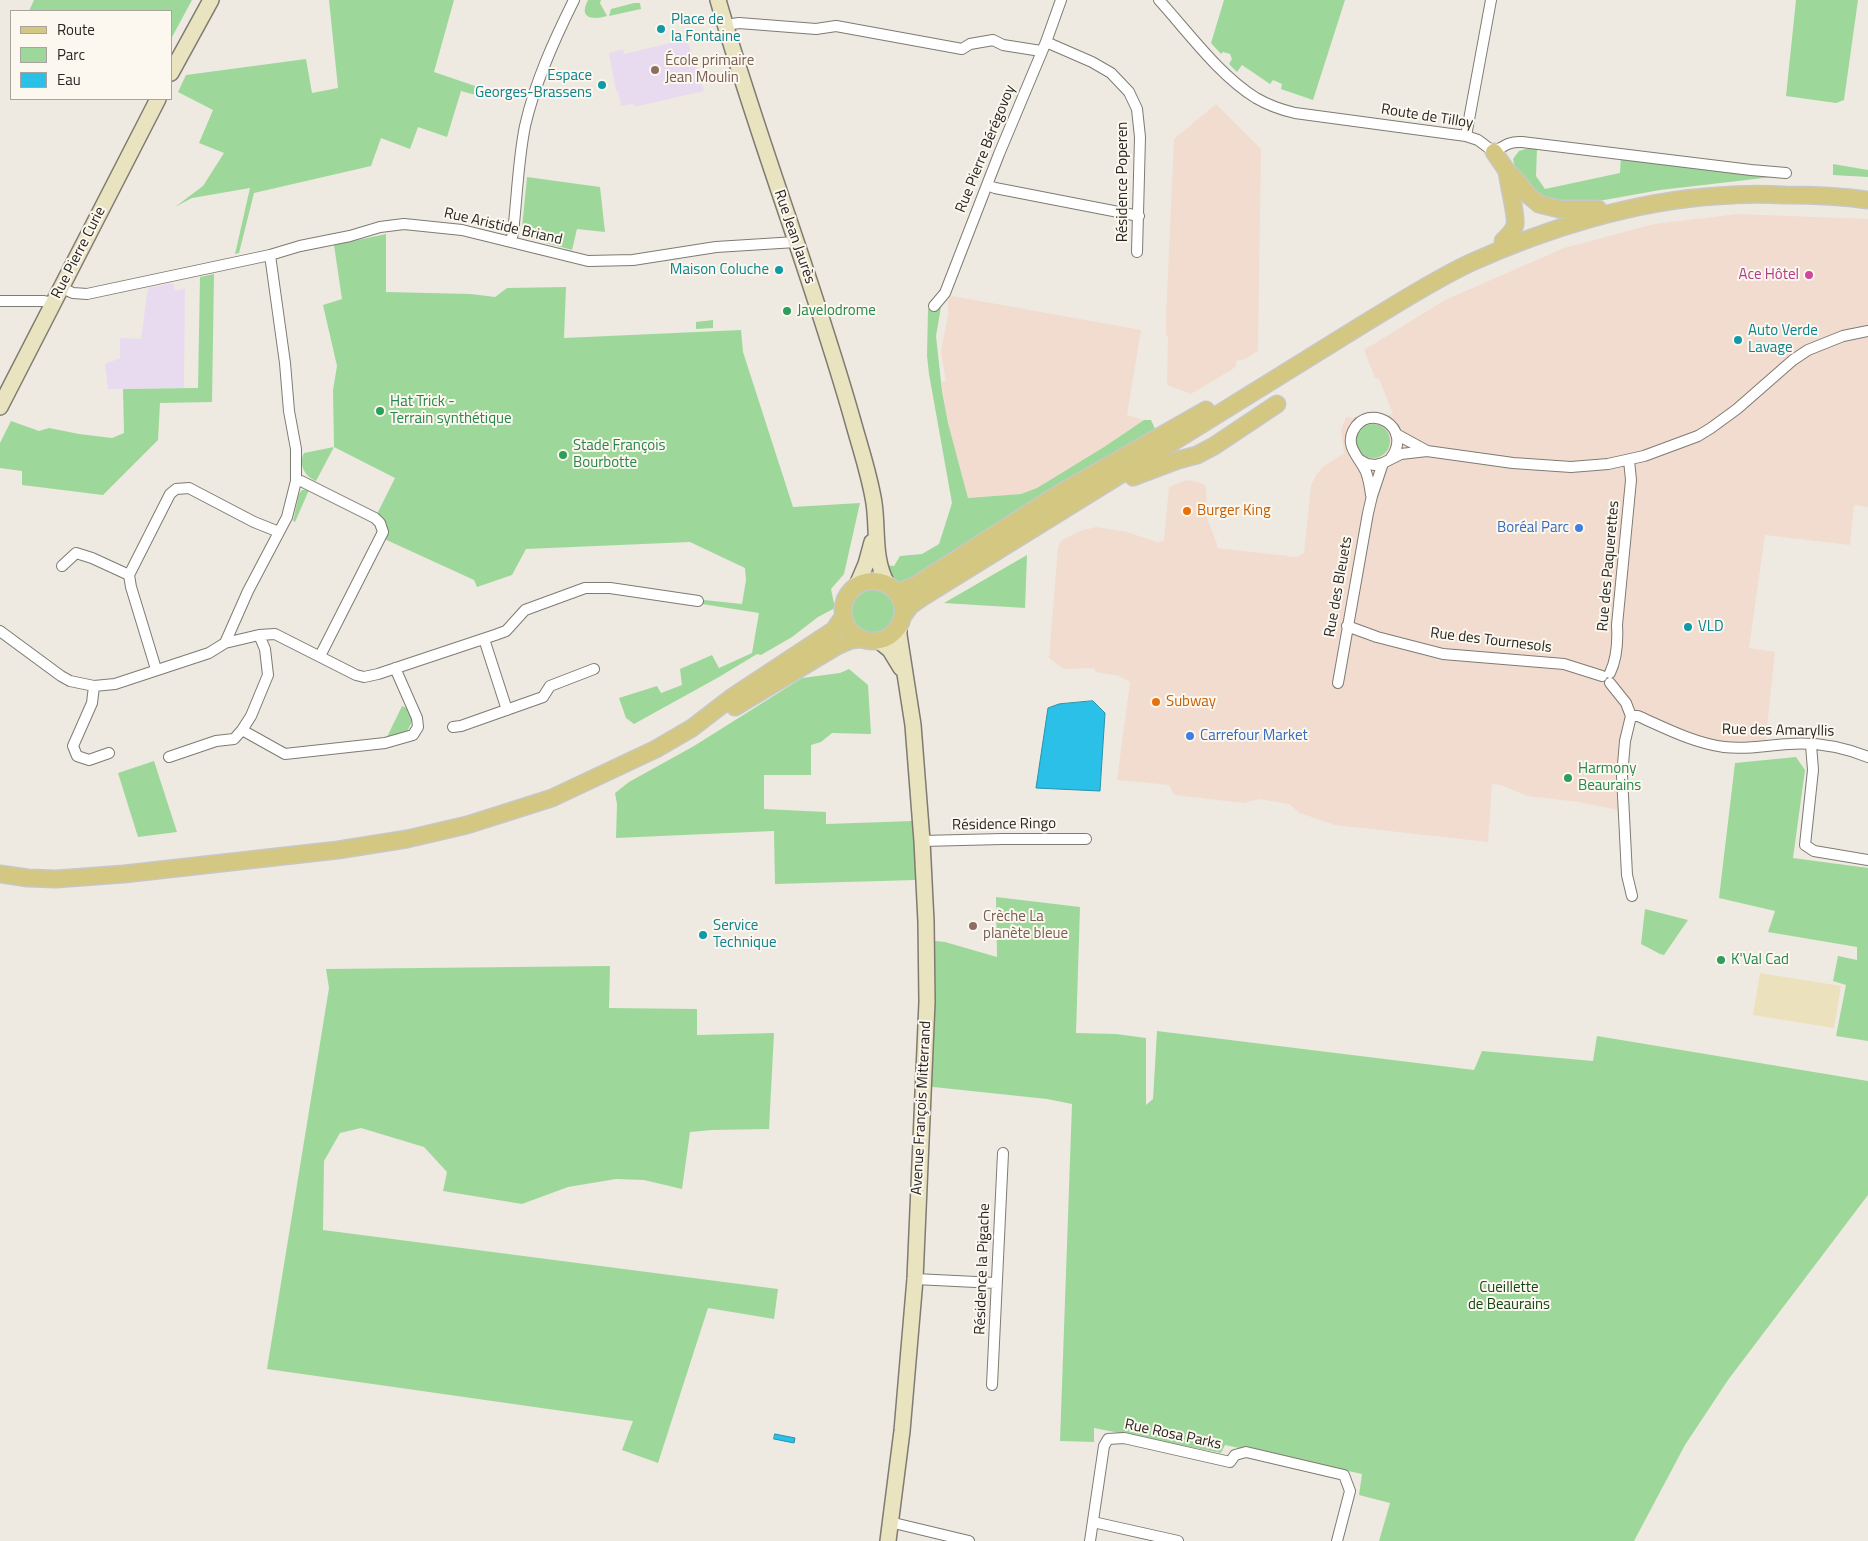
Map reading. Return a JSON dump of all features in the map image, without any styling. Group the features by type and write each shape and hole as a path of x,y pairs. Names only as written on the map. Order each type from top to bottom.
{"main road":[{"path":"172,71 211,0"},
{"name":"Rue Jean Jaurès","path":"718,0 825,327 858,440 873,501 878,560 892,587"},
{"name":"Rue Pierre Curie","path":"0,407 157,100"},
{"path":"1494,152 1507,171 1533,200 1545,207 1598,209"},
{"path":"1503,241 1511,234 1516,220 1508,187 1507,171"},
{"path":"857,585 869,581 904,590 916,585 1055,496 1264,376 1415,284 1459,261 1529,230 1598,209 1642,199 1692,191 1776,186 1868,189"},
{"path":"0,874 28,878 79,878 338,850 408,839 467,825 552,798 626,765 692,728 723,714 837,646 851,640 879,641 893,634 910,606 924,597 1428,285 1469,264 1543,234 1630,209 1716,196 1827,195 1868,200"},
{"path":"1068,508 1098,497 1134,476 1197,455 1214,446 1277,404"},
{"path":"861,639 850,630 844,617 846,599 857,585 875,534"},
{"path":"892,587 903,603 901,621"},
{"path":"692,728 731,698 834,630 844,617"},
{"name":"Avenue François Mitterrand","path":"888,1541 902,1430 915,1279 927,1002 922,841 913,725 904,674 901,621"},
{"path":"879,641 890,650 904,674"}],"street":[{"path":"511,241 526,125 544,65 574,0"},
{"name":"Rue Pierre Bérégovoy","path":"934,306 945,293 1061,0"},
{"name":"Route de Tilloy","path":"1159,0 1224,72 1256,98 1273,106 1306,115 1466,136 1478,140 1494,152"},
{"path":"1466,136 1491,0"},
{"name":"Résidence Poperen","path":"726,24 739,23 816,29 836,26 962,49 970,44 993,40 1003,45 1044,46 1097,64 1111,73 1129,92 1137,108 1139,122 1137,252"},
{"path":"1494,152 1506,144 1522,142 1786,173"},
{"path":"987,185 1139,216"},
{"name":"Rue Aristide Briand","path":"62,288 73,293 87,294 270,255 380,227 404,224 462,230 588,261 633,260 716,247 796,242"},
{"path":"0,631 61,676 70,681 94,686 115,684 209,653 225,642 241,610 248,590 287,516 296,481 296,449 286,392 285,363 270,255"},
{"path":"0,301 54,302"},
{"path":"1360,460 1367,464 1375,465 1401,454 1427,451 1513,463 1561,466 1608,464 1629,460 1660,451 1698,436 1737,409 1793,360 1808,350 1824,342 1868,331"},
{"path":"1372,496 1368,478 1360,460 1351,449 1352,432 1359,423 1370,418 1382,419 1392,426 1396,434 1397,447 1387,460"},
{"path":"1396,434 1427,451"},
{"name":"Rue des Bleuets","path":"1338,683 1372,496 1387,460"},
{"name":"Rue des Paquerettes","path":"1607,677 1613,665 1618,640 1631,480 1629,460"},
{"path":"296,481 301,481 375,518 380,523 383,532 320,656"},
{"path":"156,669 131,587 129,574 170,494 176,489 188,488 254,522 279,532"},
{"path":"62,566 76,553 129,574"},
{"path":"225,642 274,634 364,677 506,631 525,610 585,588 610,588 698,601"},
{"name":"Rue des Tournesols","path":"1347,626 1377,637 1442,654 1564,664 1607,677"},
{"path":"169,757 216,741 234,738 242,730 251,716 268,675 265,649 260,635"},
{"path":"484,639 507,710"},
{"path":"242,730 249,736 285,754 385,743 413,735 418,727 417,718 396,668"},
{"path":"452,727 461,726 543,697 550,686 594,669"},
{"path":"1607,677 1626,703 1631,716 1625,741 1622,776 1627,875 1632,896"},
{"path":"94,686 92,703 73,746 77,756 88,760 109,753"},
{"name":"Rue des Amaryllis","path":"1631,716 1638,716 1707,743 1724,747 1753,748 1789,744 1830,745 1868,757"},
{"path":"1812,745 1813,770 1805,845 1814,851 1868,860"},
{"name":"Résidence Ringo","path":"922,841 1086,839"},
{"name":"Résidence la Pigache","path":"992,1385 1003,1153"},
{"path":"915,1279 996,1283"},
{"name":"Rue Rosa Parks","path":"1093,1522 1104,1446 1108,1439 1124,1438 1230,1462 1235,1455 1246,1452 1344,1475 1350,1491 1337,1541"},
{"path":"1090,1541 1093,1522 1178,1541"},
{"path":"891,1524 969,1541"}],"shaded area":[{"name":"École primaire Jean Moulin","path":"687,39 704,91 634,107 633,104 621,106 618,91 616,91 609,53 623,49 624,54"},
{"path":"1216,104 1261,149 1258,351 1245,359 1236,361 1236,367 1191,394 1167,385 1168,338 1166,334 1166,317 1174,139"},
{"name":"Boréal Parc","path":"1738,214 1868,219 1868,507 1854,505 1850,545 1765,535 1749,648 1775,652 1765,747 1724,747 1631,716 1617,784 1618,810 1579,802 1527,796 1501,785 1492,784 1488,842 1335,825 1300,813 1289,804 1259,799 1244,803 1174,795 1169,785 1117,780 1130,682 1119,676 1096,672 1094,668 1064,669 1049,658 1058,547 1062,540 1080,531 1096,527 1127,532 1157,542 1164,541 1169,487 1186,480 1199,482 1206,486 1207,518 1217,548 1297,557 1304,553 1311,486 1316,475 1323,467 1344,453 1341,430 1346,417 1353,418 1366,412 1374,411 1388,415 1393,414 1379,379 1375,378 1364,350 1445,300 1564,248 1654,224"},
{"path":"173,283 175,291 185,288 184,388 108,389 105,364 120,358 120,338 141,339 148,288"},
{"path":"952,296 1141,330 1127,415 1144,420 1037,488 1021,494 968,498 948,423 941,382 946,381 941,351 948,315 948,301"}],"green space":[{"path":"34,0 192,0 172,37 172,10 29,10"},
{"path":"329,0 454,0 434,72 478,87 476,95 461,91 447,137 418,127 410,149 381,138 371,166 254,193 239,253 235,254 250,188 192,198 175,207 203,186 224,153 199,143 213,110 178,92 186,75 306,59 312,93 338,88"},
{"path":"588,0 601,0 600,3 607,16 588,17 585,6"},
{"path":"1224,0 1345,0 1313,100 1281,89 1282,84 1273,80 1270,84 1242,65 1237,72 1229,64 1232,59 1230,54 1223,52 1221,54 1211,43"},
{"path":"1796,0 1858,0 1844,100 1836,103 1786,96"},
{"path":"640,3 641,9 609,16 611,9"},
{"path":"1529,148 1537,149 1536,176 1545,189 1620,173 1621,155 1781,176 1660,190 1593,202 1545,207 1516,173 1513,159 1519,151"},
{"path":"1833,164 1868,170 1868,177 1833,175"},
{"path":"527,177 600,187 605,232 577,229 572,250 528,238 522,228"},
{"name":"Stade François Bourbotte","path":"386,234 386,292 471,294 495,297 507,288 566,287 564,338 741,330 743,352 793,507 860,503 844,574 831,589 835,608 818,617 792,637 761,655 757,654 634,724 626,718 619,698 657,686 661,693 682,685 680,669 712,655 719,668 752,653 759,613 702,604 704,600 742,604 746,580 745,568 690,542 526,549 512,575 477,587 474,580 380,537 375,518 395,478 334,447 333,390 337,366 323,305 342,299 334,245"},
{"path":"214,274 212,402 160,403 158,440 103,495 22,485 22,471 0,468 0,443 11,421 39,431 49,428 112,438 124,433 123,389 198,388 200,277"},
{"path":"934,306 941,307 936,336 942,391 948,423 968,498 1021,494 1037,488 1144,420 1151,420 1157,433 903,585 890,578 883,565 894,566 900,556 922,554 939,544 952,503 927,356 928,309"},
{"path":"713,320 713,328 696,329 696,322"},
{"path":"1373,424 1380,425 1385,429 1389,434 1389,448 1385,453 1380,457 1373,458 1366,457 1361,453 1357,448 1356,441 1357,434 1361,429 1366,425"},
{"path":"334,447 316,481 312,479 302,466 304,453"},
{"path":"302,490 309,490 295,522 293,521 299,494"},
{"path":"1027,555 1025,608 944,603"},
{"path":"868,587 878,587 890,594 897,606 897,616 890,628 878,635 868,635 860,631 853,624 849,616 849,606 853,598 860,591"},
{"path":"849,669 868,685 871,734 832,733 821,742 811,745 811,775 764,775 764,809 826,812 826,824 913,821 916,880 775,884 774,831 616,838 617,804 615,793 629,782 694,746 802,678 840,673"},
{"path":"402,706 409,709 413,719 407,732 387,737"},
{"path":"1796,757 1805,770 1793,858 1868,868 1868,1041 1836,1036 1846,985 1833,981 1838,956 1857,960 1857,947 1768,932 1775,911 1719,898 1735,763"},
{"path":"154,761 177,832 138,837 118,773"},
{"name":"Cueillette de Beaurains","path":"996,897 1080,907 1076,1033 1116,1034 1146,1038 1146,1105 1153,1099 1157,1031 1474,1070 1482,1051 1593,1061 1597,1036 1868,1081 1868,1195 1728,1380 1685,1445 1634,1541 1379,1541 1390,1503 1359,1495 1362,1474 1225,1445 1221,1453 1094,1428 1094,1442 1060,1441 1072,1104 1047,1099 924,1086 926,940 945,942 997,957"},
{"path":"1645,909 1688,920 1664,955 1641,944"},
{"path":"610,966 609,1008 697,1009 697,1035 774,1033 769,1129 690,1132 682,1189 644,1180 616,1179 568,1187 522,1204 443,1191 447,1172 424,1147 361,1128 340,1133 324,1161 323,1230 778,1289 774,1319 708,1308 658,1463 622,1450 633,1421 267,1369 329,988 326,969"}],"sand":[{"path":"1760,973 1841,986 1834,1028 1753,1015"}],"water":[{"path":"1093,701 1105,713 1100,791 1036,788 1048,708 1059,704"},
{"path":"775,1434 795,1438 794,1443 774,1439"}],"place":[{"name":"Place de la Fontaine","path":"661,29"},
{"name":"École primaire Jean Moulin","path":"655,70"},
{"name":"Espace Georges-Brassens","path":"602,85"},
{"name":"Maison Coluche","path":"779,270"},
{"name":"Ace Hôtel","path":"1809,275"},
{"name":"Javelodrome","path":"787,311"},
{"name":"Auto Verde Lavage","path":"1738,340"},
{"name":"Hat Trick - Terrain synthétique","path":"380,411"},
{"name":"Stade François Bourbotte","path":"563,455"},
{"name":"Burger King","path":"1187,511"},
{"name":"Boréal Parc","path":"1579,528"},
{"name":"VLD","path":"1688,627"},
{"name":"Subway","path":"1156,702"},
{"name":"Carrefour Market","path":"1190,736"},
{"name":"Harmony Beaurains","path":"1568,778"},
{"name":"Crèche La planète bleue","path":"973,926"},
{"name":"Service Technique","path":"703,935"},
{"name":"K'Val Cad","path":"1721,960"}]}
